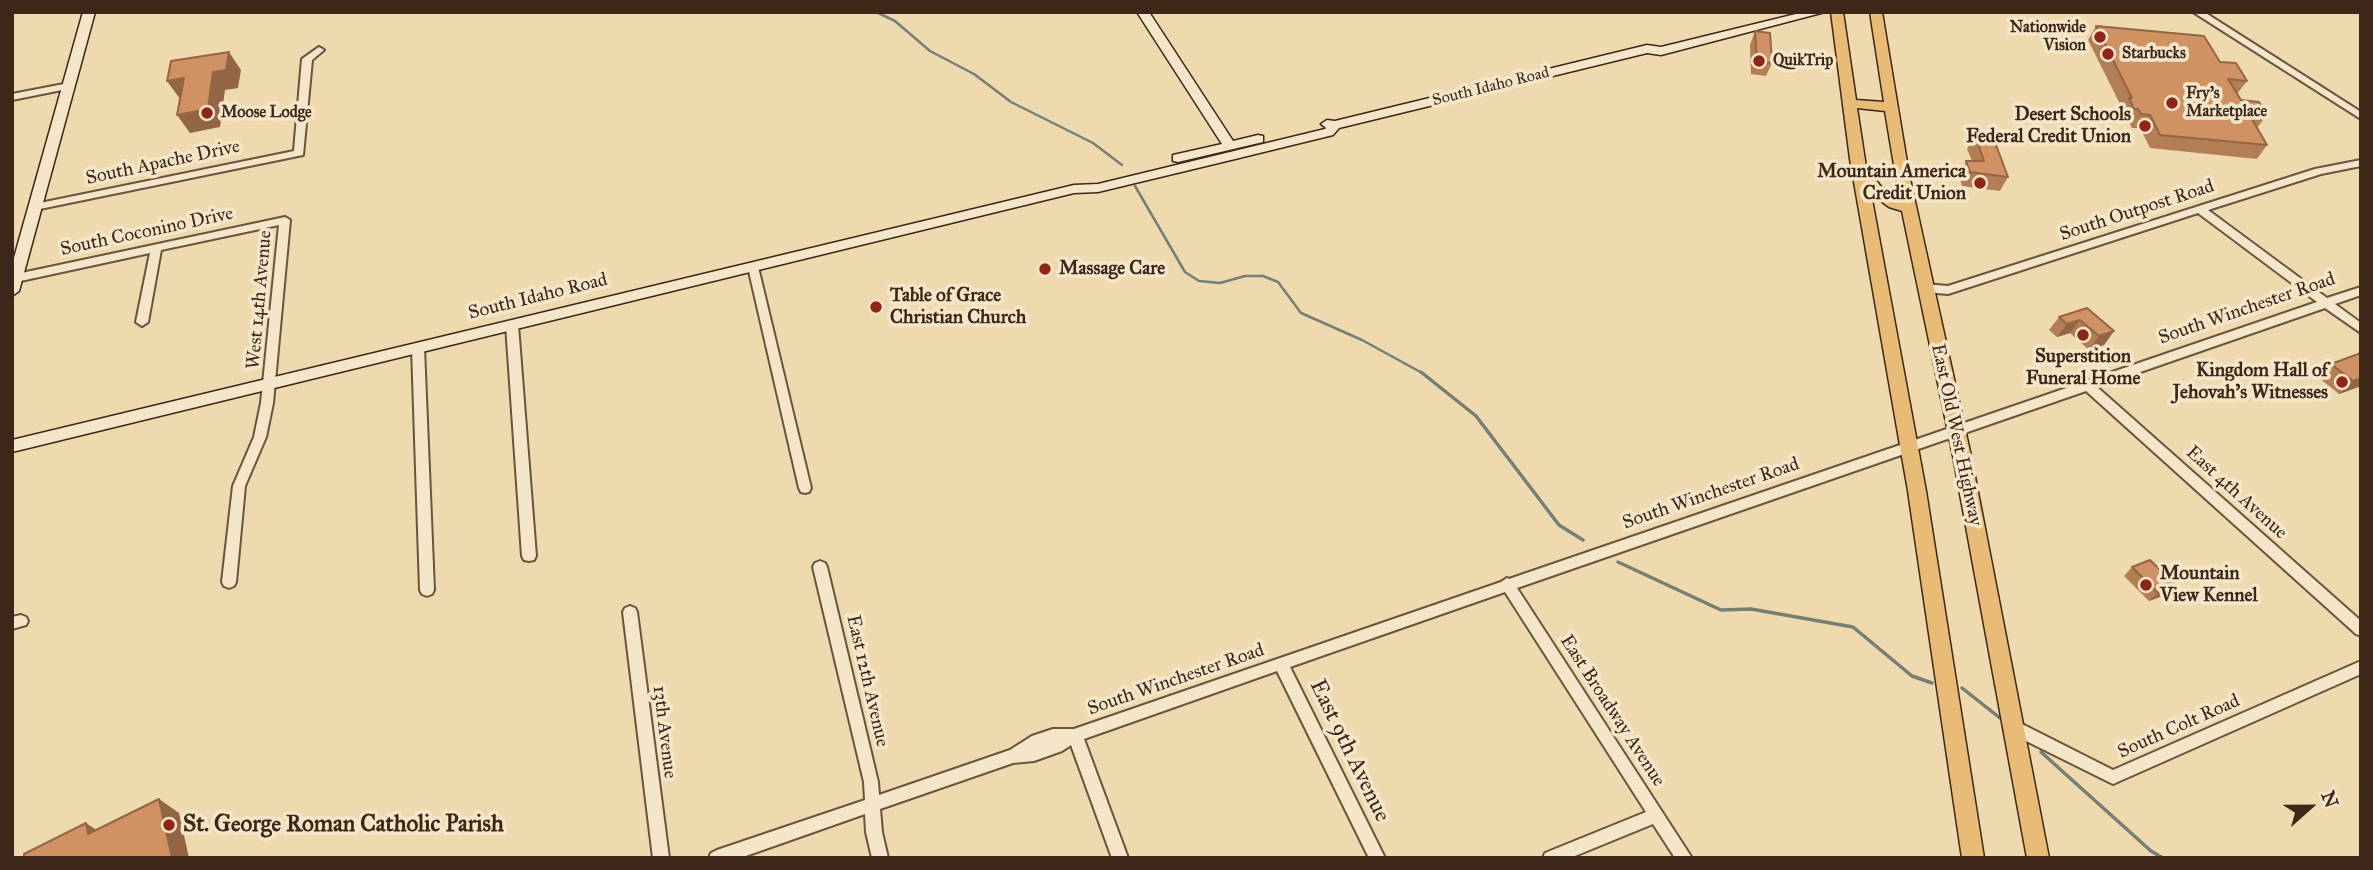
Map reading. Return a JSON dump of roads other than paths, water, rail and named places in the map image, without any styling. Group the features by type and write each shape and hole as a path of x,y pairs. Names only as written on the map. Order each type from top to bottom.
{"main road":[{"path":"14,285 89,12"},
{"path":"1143,12 1229,145"},
{"name":"South Idaho Road","path":"1647,50 1654,43 1781,12"},
{"name":"South Idaho Road","path":"12,446 1073,189 1098,188 1130,175 1229,145 1323,123 1335,125 1647,50 1661,51 1819,12"},
{"path":"1838,12 1848,103 1909,447 1973,858"},
{"name":"East Old West Highway","path":"1876,12 1909,208 1956,430 2038,858"},
{"path":"1848,103 1891,107"},
{"name":"South Idaho Road","path":"1130,175 1329,132 1335,125"},
{"path":"1857,159 1874,190 1894,204 1909,208"}],"street":[{"path":"2197,12 2361,116"},
{"name":"South Apache Drive","path":"35,207 299,153 307,59 319,50"},
{"path":"12,97 69,86"},
{"name":"South Outpost Road","path":"1925,288 1948,290 2319,171 2361,163"},
{"path":"2199,209 2361,329"},
{"name":"South Coconino Drive","path":"14,285 156,248 285,220"},
{"name":"West 14th Avenue","path":"229,582 239,486 263,426 270,384 285,220"},
{"path":"142,322 156,248"},
{"path":"752,267 805,488"},
{"name":"South Winchester Road","path":"717,858 1013,756 1034,754 1057,746 1075,735 1507,584 2361,291"},
{"path":"512,325 529,556"},
{"path":"418,348 426,590"},
{"name":"East 4th Avenue","path":"2086,384 2361,630"},
{"name":"East 12th Avenue","path":"820,567 872,782 871,805"},
{"name":"East Broadway Avenue","path":"1507,584 1684,858"},
{"name":"13th Avenue","path":"630,612 661,858"},
{"name":"East 9th Avenue","path":"1281,664 1377,858"},
{"name":"South Colt Road","path":"2015,728 2113,777 2361,667"},
{"path":"1075,735 1120,858"},
{"path":"871,805 880,858"},
{"path":"1551,858 1657,815"}],"waterway":[{"path":"876,12 895,21 930,51 974,74 1011,102 1093,143 1122,165"},
{"path":"1135,186 1185,272 1199,281 1220,283 1245,276 1263,276 1278,282 1301,313 1362,340 1422,373"},
{"path":"1422,373 1476,416 1559,525 1583,540"},
{"path":"1618,562 1721,610 1751,609 1853,627 1912,676 1932,683"},
{"path":"1962,688 2000,718"},
{"path":"2041,752 2151,851 2163,858"}],"place":[{"name":"Nationwide Vision","path":"2100,37"},
{"name":"Starbucks","path":"2108,54"},
{"name":"QuikTrip","path":"1759,61"},
{"name":"Fry's Marketplace","path":"2172,103"},
{"name":"Moose Lodge","path":"207,113"},
{"name":"Desert Schools Federal Credit Union","path":"2145,126"},
{"name":"Mountain America Credit Union","path":"1980,183"},
{"name":"Massage Care","path":"1045,269"},
{"name":"Table of Grace Christian Church","path":"876,307"},
{"name":"Superstition Funeral Home","path":"2083,335"},
{"name":"Kingdom Hall of Jehovah's Witnesses","path":"2342,382"},
{"name":"Mountain View Kennel","path":"2146,585"},
{"name":"St. George Roman Catholic Parish","path":"169,825"}]}
